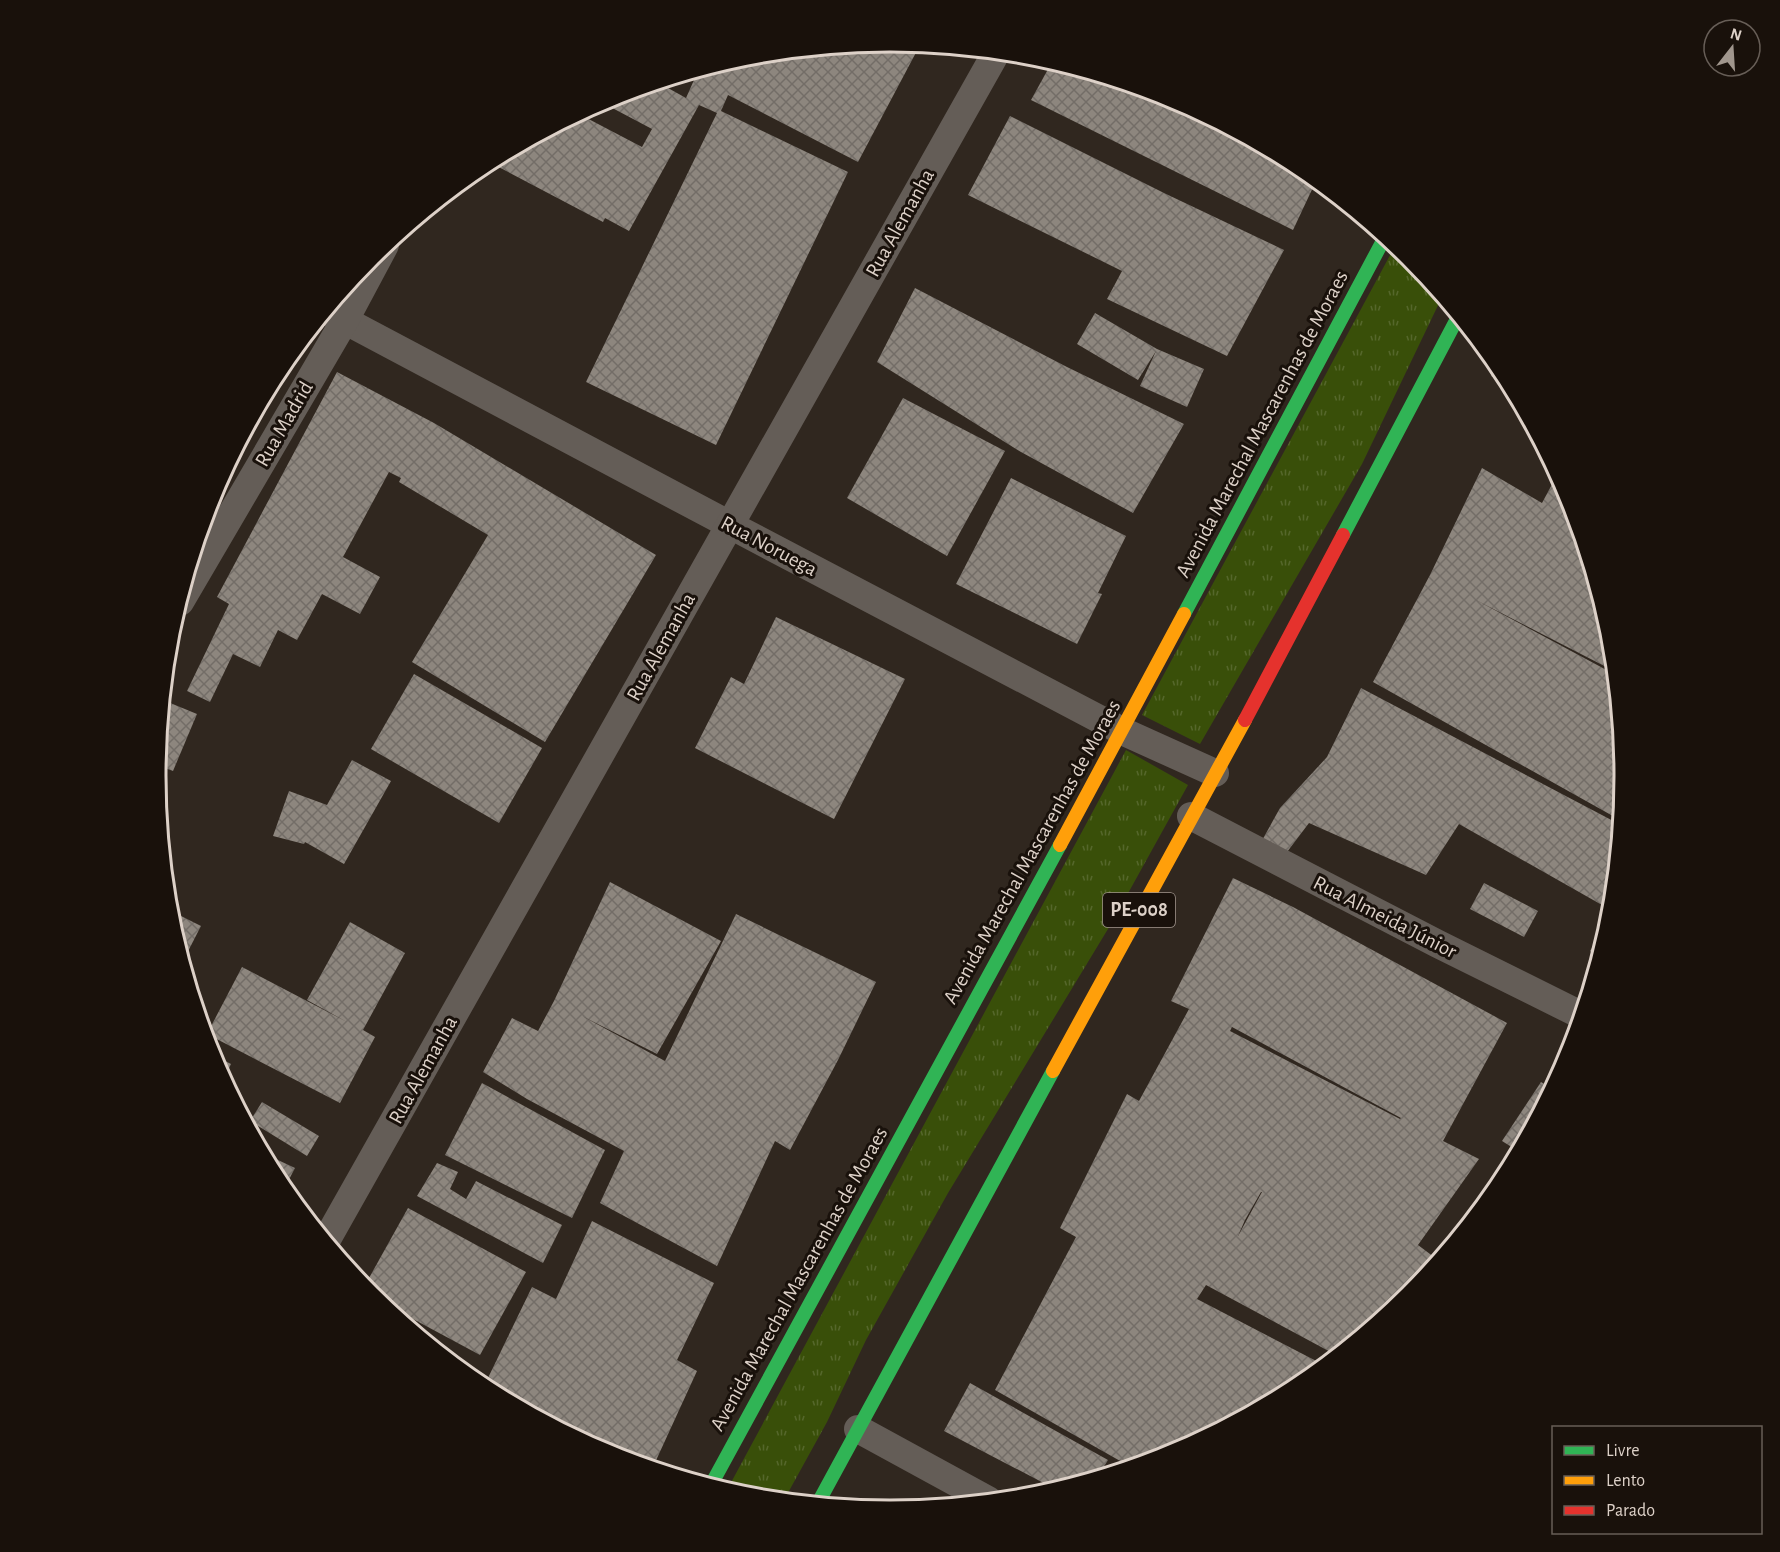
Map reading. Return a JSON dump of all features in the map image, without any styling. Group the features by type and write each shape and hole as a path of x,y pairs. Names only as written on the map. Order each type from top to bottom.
{"highway":[{"name":"Avenida Marechal Mascarenhas de Moraes","path":"715,1478 1122,730 1381,245"},
{"name":"PE-008","path":"822,1496 1215,773 1454,324"}],"street":[{"name":"Rua Alemanha","path":"330,1234 991,60"},
{"name":"Rua Madrid","path":"196,573 336,315 351,293"},
{"name":"Rua Noruega","path":"336,315 1122,730 1215,773"},
{"name":"Rua Almeida Júnior","path":"1191,816 1574,1012"},
{"path":"858,1429 977,1494"}],"green space":[{"path":"1391,254 1438,304 1362,464 1200,744 1142,715"},
{"path":"1126,750 1188,785 1111,924 948,1193 866,1340 827,1422 788,1492 731,1482"}],"building":[{"path":"916,53 858,162 728,95 721,111 848,172 716,445 586,382 717,113 699,105 629,231 605,218 603,222 499,167 528,149 588,119 642,147 652,129 613,108 668,88 686,98 694,80 749,66 843,54"},
{"path":"1048,70 1123,91 1210,127 1252,149 1312,189 1293,230 1031,100"},
{"path":"1010,116 1284,250 1227,356 1107,299 1122,271 968,195"},
{"path":"915,288 1067,367 1184,424 1133,513 1021,452 877,362"},
{"path":"1095,313 1157,349 1204,369 1187,407 1140,386 1156,351 1138,380 1077,344"},
{"path":"337,372 434,423 656,555 545,742 412,662 488,535 399,482 401,478 389,472 343,557 380,577 360,614 322,594 297,640 278,630 260,667 233,654 210,702 187,691 229,604 217,597"},
{"path":"903,398 1005,451 947,556 847,498"},
{"path":"1482,468 1542,503 1552,485 1575,543 1589,589 1605,666 1474,599 1605,669 1612,729 1614,776 1612,816 1373,682 1430,575"},
{"path":"1011,478 1126,536 1098,593 1102,594 1077,644 956,584"},
{"path":"776,617 905,679 834,819 695,748 731,677 744,684"},
{"path":"414,674 542,748 499,823 371,749"},
{"path":"1361,688 1612,820 1602,905 1459,824 1426,875 1309,823 1284,856 1260,844 1280,808 1327,757"},
{"path":"171,703 197,714 173,771 166,768"},
{"path":"352,760 391,781 344,864 305,842 304,844 273,836 289,791 327,805"},
{"path":"1233,878 1293,907 1507,1023 1443,1141 1479,1159 1418,1245 1432,1255 1402,1288 1329,1351 1206,1285 1197,1299 1316,1361 1252,1403 1210,1425 1121,1462 995,1390 1076,1237 1060,1228 1127,1094 1139,1101 1189,1009 1171,1001","holes":["1232,1027 1401,1118 1230,1031","1262,1192 1238,1236 1245,1220"]},
{"path":"610,882 721,941 657,1054 582,1016 665,1061 736,914 876,982 790,1150 775,1141 717,1266 600,1203 624,1151 527,1099 483,1072 512,1018 538,1031"},
{"path":"1484,883 1538,911 1524,937 1470,909"},
{"path":"180,915 201,926 188,951"},
{"path":"350,922 405,953 363,1030 375,1037 340,1103 217,1039 211,1026 242,967 347,1022 307,1000"},
{"path":"1541,1082 1544,1084 1511,1147 1502,1141"},
{"path":"482,1083 605,1150 572,1218 445,1155"},
{"path":"262,1102 319,1136 307,1156 256,1125 252,1117"},
{"path":"276,1159 295,1168 289,1179"},
{"path":"437,1163 458,1172 450,1189 466,1199 476,1181 562,1225 543,1263 417,1196"},
{"path":"408,1208 526,1272 480,1355 410,1318 369,1278"},
{"path":"592,1221 714,1283 677,1360 697,1371 656,1461 574,1427 528,1403 488,1378 532,1287 556,1299"},
{"path":"970,1383 1108,1460 1104,1467 1044,1483 944,1431"}],"traffic: fast":[{"path":"1184,614 1381,245"},
{"path":"1343,535 1454,324"},
{"path":"715,1478 1060,845"},
{"path":"822,1496 1053,1071"}],"traffic: slow":[{"path":"1060,845 1184,614"},
{"path":"1053,1071 1245,720"}],"traffic: jam":[{"path":"1245,720 1343,535"}]}
